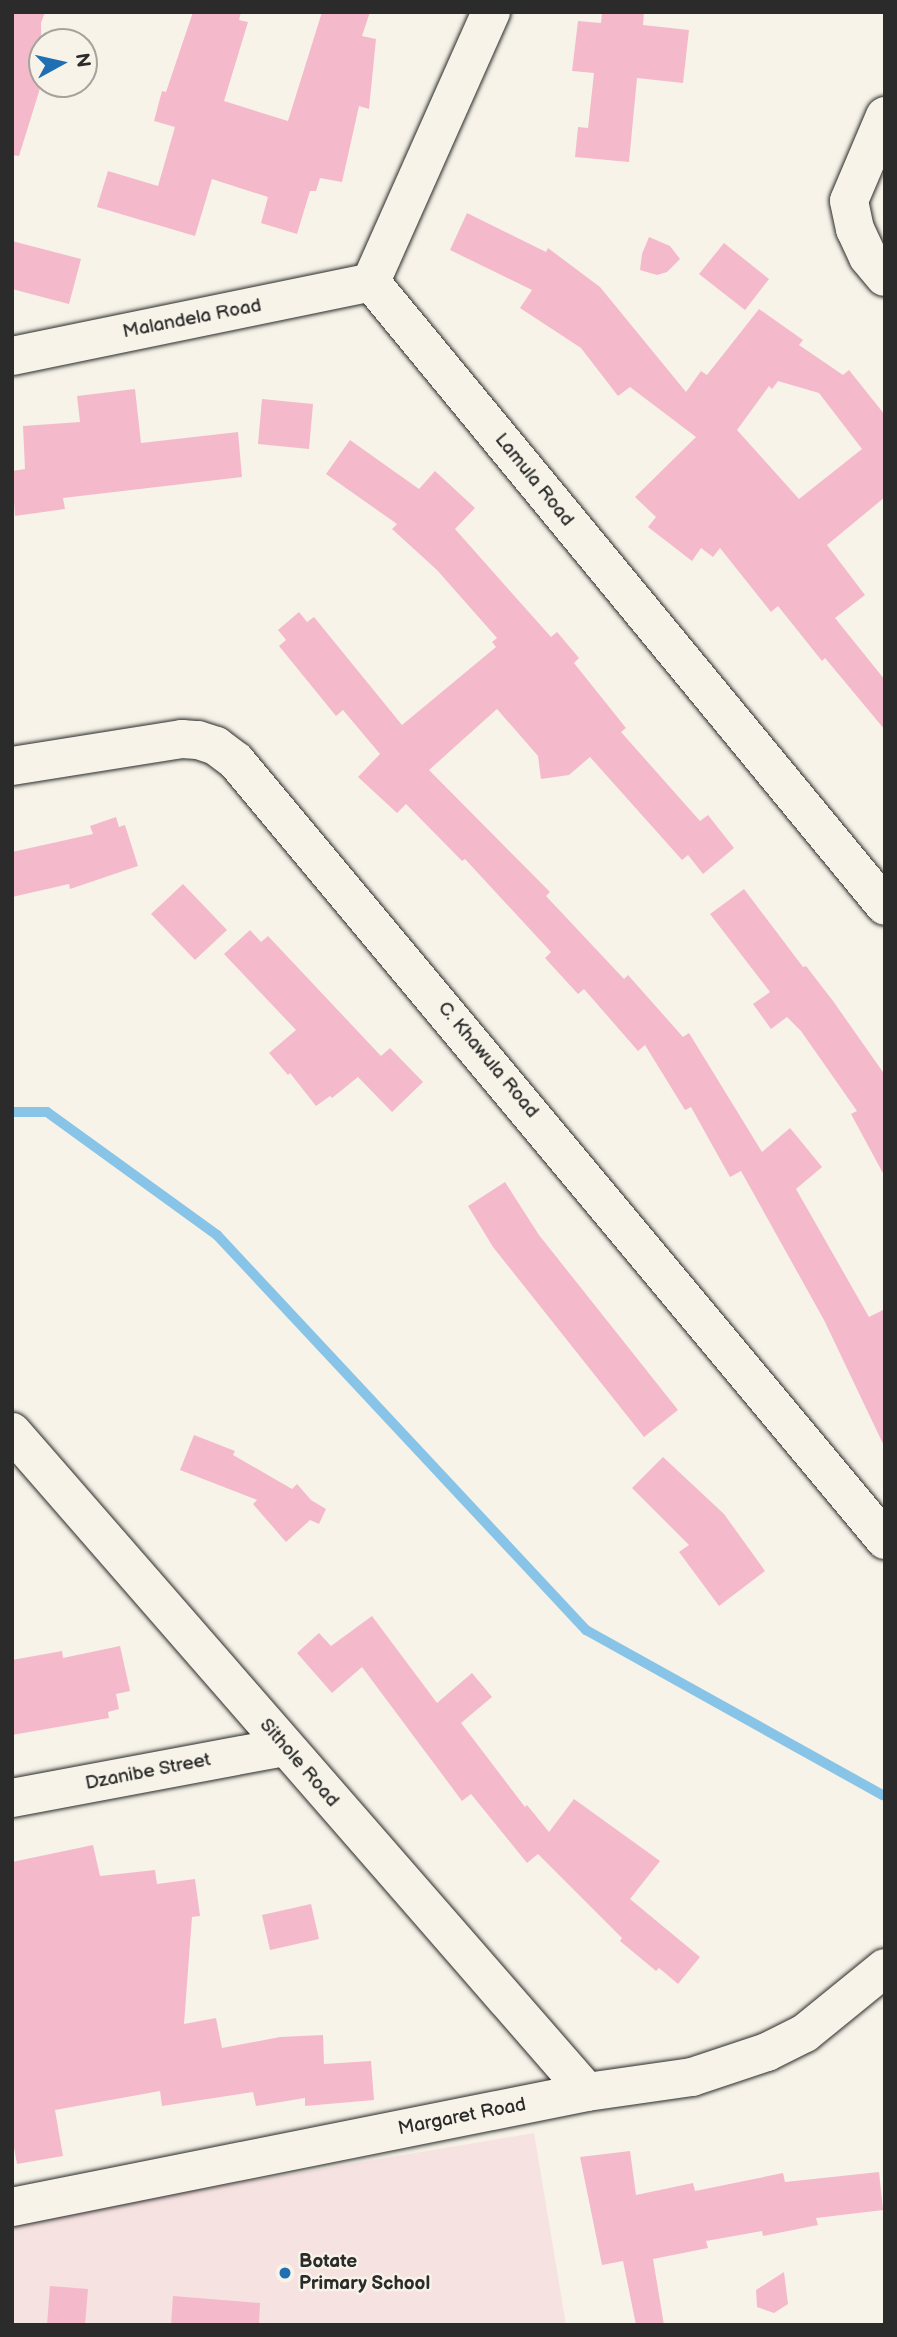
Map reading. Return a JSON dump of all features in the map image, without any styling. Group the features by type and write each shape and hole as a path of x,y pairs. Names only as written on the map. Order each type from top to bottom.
{"street":[{"path":"371,282 491,12"},
{"path":"885,116 849,201 855,229 864,248 885,277"},
{"name":"Malandela Road","path":"12,356 371,282"},
{"name":"Lamula Road","path":"371,282 885,906"},
{"name":"C. Khawula Road","path":"12,766 182,739 216,746 236,761 885,1540"},
{"name":"Sithole Road","path":"12,1432 587,2092"},
{"name":"Dzanibe Street","path":"12,1798 284,1747"},
{"name":"Margaret Road","path":"12,2207 587,2092 692,2077 767,2052 805,2033 885,1968"}],"shaded area":[{"name":"Botate Primary School","path":"534,2133 566,2325 12,2325 12,2221"}],"building":[{"path":"12,12 45,12 41,28 28,28 28,98 37,98 19,156 12,155"},
{"path":"193,12 241,12 239,20 248,22 224,101 288,121 322,12 370,12 362,36 376,39 369,109 359,106 342,182 320,178 316,191 310,191 297,234 261,223 268,197 212,179 195,236 97,207 108,171 158,186 175,127 154,121 162,91 166,92"},
{"path":"602,12 644,12 643,25 689,30 683,83 637,78 629,162 575,157 578,127 588,128 594,73 572,71 578,21 601,23"},
{"path":"467,213 546,252 548,248 600,287 686,392 701,371 707,375 759,309 803,340 799,345 843,375 849,370 885,415 885,497 827,545 865,595 835,618 885,680 885,730 825,658 822,661 778,606 771,612 720,548 713,557 701,548 692,561 648,527 656,517 635,497 696,437 630,387 618,396 581,348 520,308 532,290 450,250","holes":["778,381 819,393 862,449 799,499 737,430 769,386 772,389"]},
{"path":"649,237 670,246 680,259 667,272 657,275 640,270 642,254"},
{"path":"12,241 81,259 69,304 12,289"},
{"path":"724,243 769,279 745,310 699,274"},
{"path":"135,389 141,443 238,432 242,477 63,498 65,509 15,516 12,471 25,469 23,426 80,422 77,396"},
{"path":"262,399 313,404 309,449 258,444"},
{"path":"350,440 419,489 435,471 475,508 455,529 551,637 557,632 579,658 574,663 626,728 621,732 700,821 708,815 734,848 703,874 688,855 682,860 590,757 569,775 541,779 538,756 497,709 429,770 550,892 546,896 624,979 628,975 683,1037 689,1033 762,1152 790,1128 822,1167 796,1189 869,1317 885,1309 885,1448 824,1320 741,1171 730,1177 691,1107 685,1110 645,1045 638,1051 584,989 578,994 545,958 551,952 465,859 462,861 406,804 397,813 358,777 380,754 343,710 336,716 279,646 286,640 278,630 299,612 307,622 314,617 402,725 496,647 492,642 497,638 437,570 392,529 397,524 326,474"},
{"path":"116,817 119,827 125,825 138,866 70,889 69,884 12,897 12,852 93,834 90,826"},
{"path":"183,884 227,930 195,960 151,914"},
{"path":"744,889 803,967 806,966 833,1001 885,1075 885,1177 851,1114 857,1111 801,1031 787,1017 771,1029 753,1004 770,992 710,914"},
{"path":"250,930 261,942 268,936 381,1056 390,1048 423,1082 392,1112 358,1077 332,1098 330,1096 316,1106 290,1073 288,1075 269,1053 296,1030 224,954"},
{"path":"505,1182 539,1235 678,1410 644,1437 493,1247 468,1206"},
{"path":"194,1435 235,1451 233,1455 292,1489 297,1484 311,1500 326,1509 319,1524 310,1520 286,1542 253,1504 257,1500 180,1470"},
{"path":"663,1457 724,1514 765,1571 719,1606 679,1552 689,1545 632,1488"},
{"path":"372,1616 437,1703 472,1673 492,1697 461,1723 525,1807 527,1805 549,1832 574,1799 660,1861 630,1899 700,1957 678,1984 659,1968 656,1971 620,1941 622,1938 538,1854 527,1863 471,1794 462,1801 362,1667 332,1693 297,1653 319,1633 331,1646"},
{"path":"120,1646 130,1691 116,1694 119,1709 108,1712 109,1718 12,1735 12,1660 62,1651 63,1658"},
{"path":"93,1845 100,1876 155,1870 157,1884 195,1879 200,1916 192,1917 184,2024 216,2018 222,2048 280,2037 323,2035 324,2064 371,2061 374,2100 305,2106 305,2098 256,2106 253,2092 162,2106 160,2091 55,2110 63,2156 17,2164 12,2136 12,1862"},
{"path":"311,1904 319,1939 270,1950 262,1915"},
{"path":"630,2151 636,2195 693,2183 695,2191 783,2173 785,2182 879,2172 883,2210 816,2218 818,2225 763,2236 762,2231 706,2241 708,2248 653,2259 664,2325 636,2325 623,2261 602,2265 580,2157"},
{"path":"784,2272 788,2304 774,2313 757,2307 756,2290"},
{"path":"50,2286 88,2289 85,2325 47,2325"},
{"path":"173,2296 260,2303 259,2325 171,2325"}],"waterway":[{"path":"12,1112 47,1112 217,1235 586,1630 883,1795"}],"place":[{"name":"Botate Primary School","path":"285,2273"}]}
